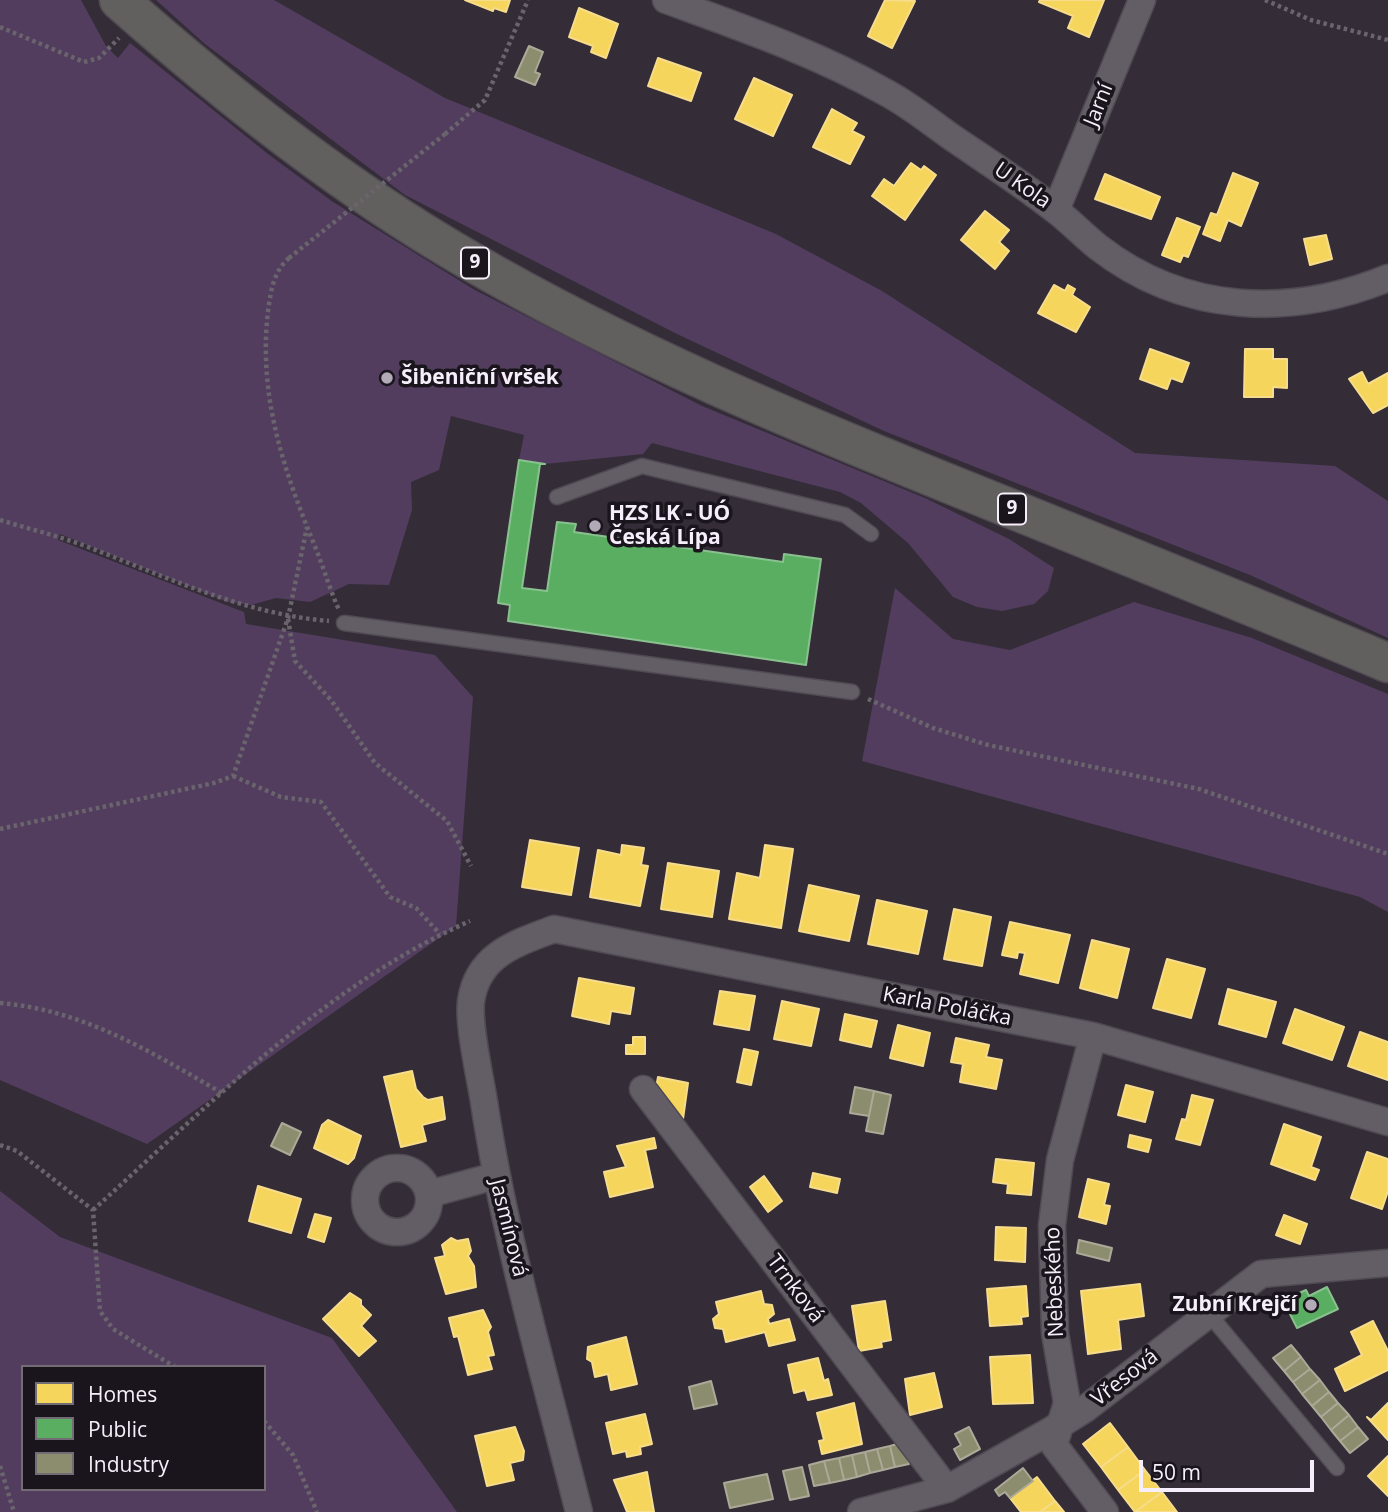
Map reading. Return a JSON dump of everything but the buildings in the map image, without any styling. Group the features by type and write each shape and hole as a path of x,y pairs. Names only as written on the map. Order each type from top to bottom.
{"main road":[{"name":"9","path":"128,8 241,104 380,205 465,258 582,323 830,436 1388,663"}],"street":[{"name":"U Kola","path":"666,0 793,47 886,92 1056,210 1100,248 1156,282 1207,299 1256,305 1303,303 1353,292 1388,278"},
{"name":"Jarní","path":"1056,210 1142,0"},
{"name":"Karla Poláčka","path":"503,949 554,929 1093,1036 1388,1122"},
{"name":"Jasmínová","path":"503,949 488,963 471,1001 495,1176 579,1512"},
{"name":"Nebeského","path":"1093,1036 1060,1160 1052,1225 1055,1333 1067,1403 1054,1445 1105,1512"},
{"name":"Trnková","path":"643,1089 947,1489"},
{"path":"429,1194 495,1176"},
{"name":"Vřesová","path":"861,1512 947,1489 1062,1423 1085,1409 1261,1274 1388,1263"}],"lane":[{"path":"556,497 642,466 845,514 871,534"},
{"path":"344,622 852,692"},
{"path":"1209,1314 1338,1468"}],"path":[{"path":"0,520 84,545 247,608 288,618 344,622 279,451 266,379 269,302 276,273 289,257 485,100 528,0"},
{"path":"1265,0 1311,20 1388,40"},
{"path":"0,27 83,62 93,61 106,53 128,8"},
{"path":"233,776 288,618 307,527"},
{"path":"288,618 295,661 331,700 376,763 447,821 471,866"},
{"path":"852,692 933,728 989,746 1199,789 1388,854"},
{"path":"0,829 214,783 233,776 281,797 321,802 390,897 416,908 440,934"},
{"path":"93,1210 290,1031 383,966 440,934 470,921"},
{"path":"0,1003 34,1006 124,1037 222,1093"},
{"path":"0,1145 17,1151 93,1210 100,1311 113,1329 172,1365"},
{"path":"266,1422 293,1455 317,1512"},
{"path":"0,1466 14,1512"}],"shaded area":[{"path":"0,0 81,0 106,46 118,58 130,43 268,154 333,202 473,289 702,406 925,498 1009,539 1054,568 1048,591 1034,604 1002,611 977,607 953,597 908,543 861,503 840,492 652,443 643,454 545,464 519,460 524,435 451,416 439,470 411,482 412,510 389,585 349,584 310,602 276,598 251,605 228,602 60,534 58,540 244,612 246,624 435,655 473,697 456,926 147,1144 0,1080"},
{"path":"156,0 274,0 445,98 776,234 882,291 1135,453 1335,466 1388,501 1388,638 1250,575 884,431 677,334 405,195 205,44"},
{"path":"895,588 953,639 1010,650 1134,602 1252,638 1388,694 1388,912 1360,897 862,761"},
{"path":"0,1191 60,1237 332,1338 457,1512 0,1512"}],"place":[{"name":"Šibeniční vršek","path":"387,378"},
{"name":"HZS LK - UÓ Česká Lípa","path":"595,526"},
{"name":"Zubní Krejčí","path":"1311,1305"}]}
